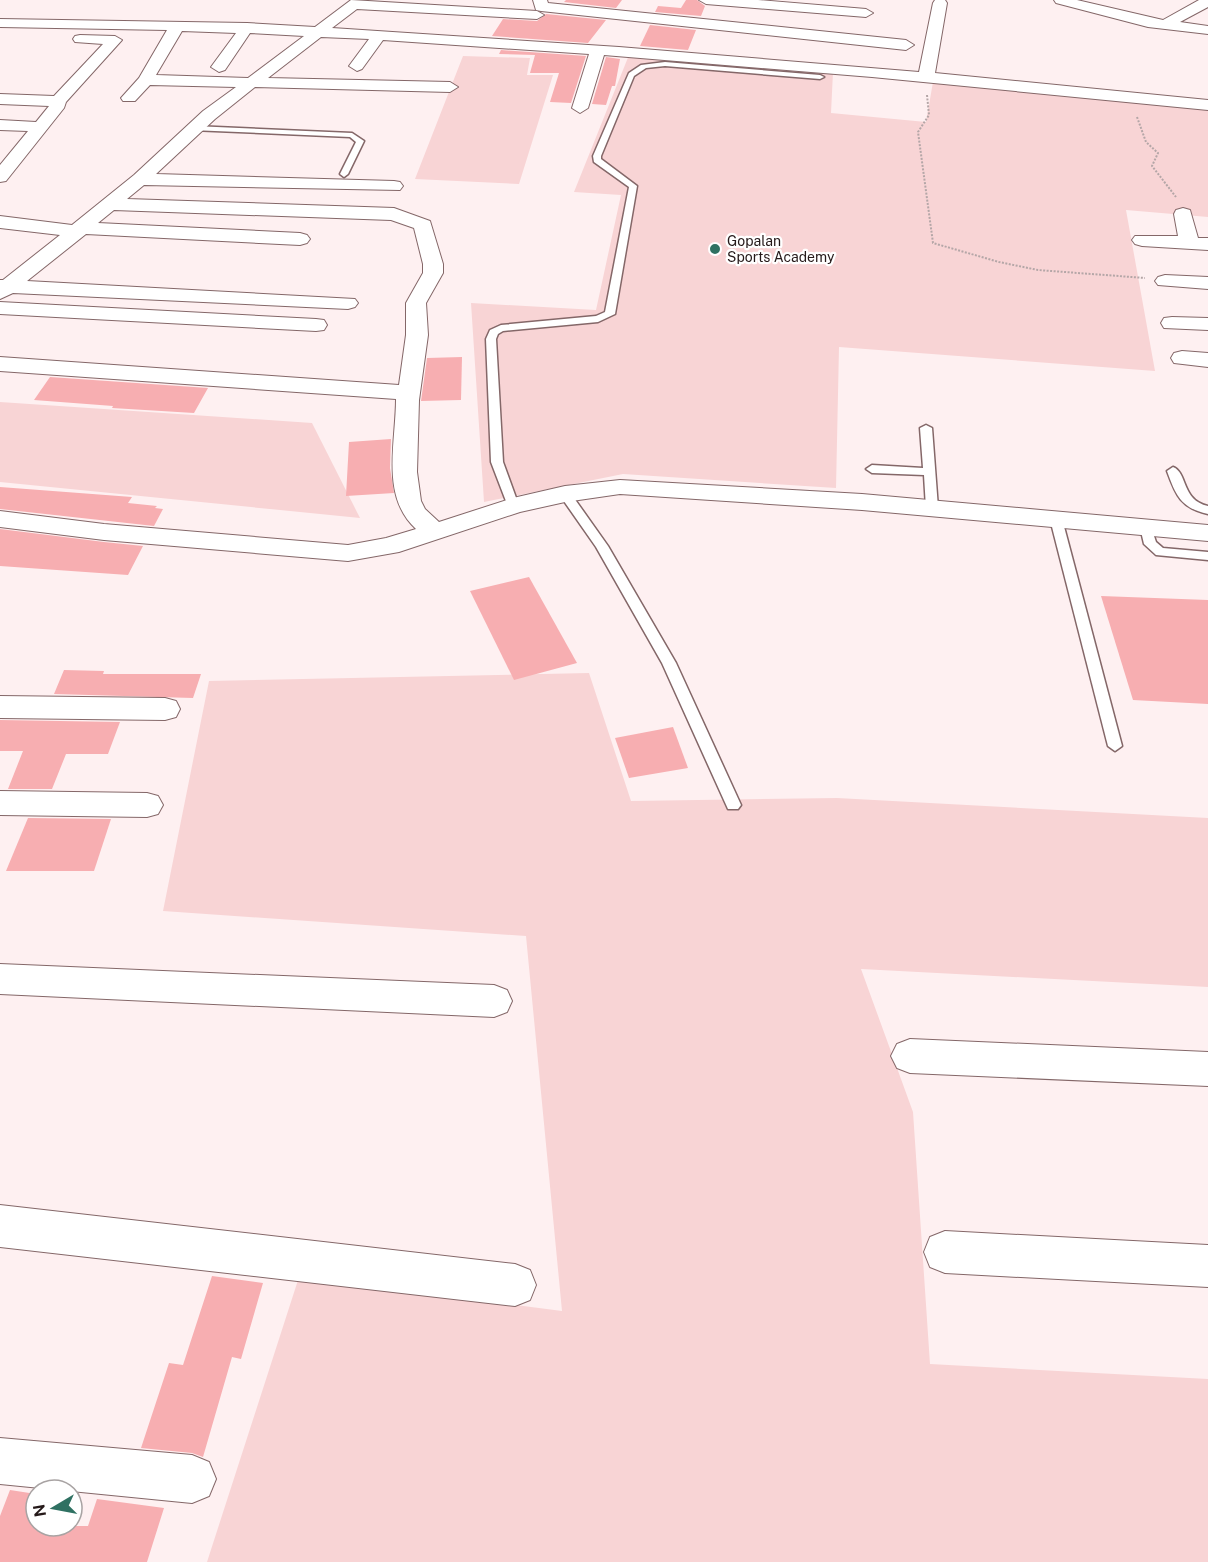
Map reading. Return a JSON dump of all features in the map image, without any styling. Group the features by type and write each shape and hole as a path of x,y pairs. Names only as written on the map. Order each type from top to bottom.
{"street":[{"path":"540,0 541,7 906,45"},
{"path":"706,0 866,13"},
{"path":"1061,0 1148,23 1208,30"},
{"path":"1091,8 1107,0"},
{"path":"1165,25 1208,0"},
{"path":"3,288 140,179 194,128 228,100 357,3 537,15"},
{"path":"732,27 743,3"},
{"path":"926,77 940,3"},
{"path":"0,23 247,27 379,35 598,50 926,77 1208,105"},
{"path":"151,99 129,98 146,80 177,26"},
{"path":"219,67 247,27"},
{"path":"357,66 379,35"},
{"path":"0,177 9,155 41,127 58,105 58,101 115,40 105,38 58,39"},
{"path":"428,54 437,39"},
{"path":"580,108 598,50"},
{"path":"146,80 450,87"},
{"path":"0,99 58,101"},
{"path":"206,99 252,100"},
{"path":"0,125 41,127"},
{"path":"140,179 394,186"},
{"path":"109,204 394,214 423,225 434,257 433,273 416,303 417,335 408,399"},
{"path":"1183,214 1198,243"},
{"path":"0,222 80,229 300,239"},
{"path":"1143,240 1198,243"},
{"path":"1165,280 1208,283"},
{"path":"3,288 348,303"},
{"path":"0,309 316,325"},
{"path":"1172,322 1208,324"},
{"path":"1182,358 1208,360"},
{"path":"0,364 408,393 406,478 408,495 412,510 433,531"},
{"path":"0,519 104,532 348,553 390,546 513,506 565,494 620,487 932,508 1208,533"},
{"path":"0,707 165,709"},
{"path":"0,803 147,805"},
{"path":"0,979 494,1001"},
{"path":"910,1056 1208,1069"},
{"path":"0,1226 515,1285"},
{"path":"945,1252 1208,1266"},
{"path":"0,1461 192,1479"}],"lane":[{"path":"513,506 497,462 491,339 494,332 501,328 598,319 610,314 633,186 597,160 597,156 634,69 641,66 665,64 820,77"},
{"path":"194,128 352,135 360,141 344,174"},
{"path":"926,428 932,508"},
{"path":"872,469 929,472"},
{"path":"1173,471 1183,499 1193,506 1208,510"},
{"path":"565,494 602,546 669,663 733,806"},
{"path":"1056,519 1115,746"},
{"path":"1146,527 1150,544 1160,552 1208,556"}],"path":[{"path":"926,77 929,115 918,132 933,243 999,262 1038,270 1119,274 1165,280"},
{"path":"1143,98 1137,117 1146,142 1158,153 1152,166 1172,188 1183,214"}],"shaded area":[{"path":"629,55 833,72 831,113 926,122 933,82 1208,108 1208,217 1126,210 1155,371 839,347 836,488 623,474 484,502 471,303 596,310 621,195 574,192"},
{"path":"463,56 530,58 527,75 553,75 519,184 415,179"},
{"path":"0,402 312,423 360,518 0,482"},
{"path":"589,673 631,801 837,798 1208,818 1208,987 861,969 913,1112 930,1364 1208,1379 1208,1562 207,1562 299,1277 562,1311 526,936 163,911 209,681"}],"building":[{"path":"566,0 622,0 616,8 564,2"},
{"path":"686,0 697,0 705,6 701,16 655,12 658,6 681,8"},
{"path":"546,14 606,20 588,43 492,36 503,19 537,21"},
{"path":"650,25 696,30 688,50 640,46"},
{"path":"501,50 586,56 571,103 550,102 559,73 530,73 535,55 499,54"},
{"path":"606,57 620,59 615,86 612,86 606,105 592,104"},
{"path":"462,357 461,400 421,401 427,358"},
{"path":"50,377 208,388 194,413 34,400"},
{"path":"391,439 390,468 394,493 346,496 349,442"},
{"path":"0,487 132,497 128,503 157,506 155,508 163,509 154,526 0,509"},
{"path":"0,529 143,546 128,575 0,566"},
{"path":"529,577 577,663 514,680 470,591"},
{"path":"1101,596 1208,600 1208,704 1133,700"},
{"path":"64,670 104,671 103,674 201,674 193,698 54,694"},
{"path":"0,720 120,722 108,754 66,754 52,789 8,789 23,751 0,751"},
{"path":"673,727 688,768 629,778 615,738"},
{"path":"28,818 111,819 94,871 6,871"},
{"path":"212,1276 263,1283 241,1359 232,1357 203,1457 192,1453 141,1448 169,1363 183,1365"},
{"path":"10,1490 24,1492 24,1538 84,1538 84,1526 88,1526 97,1499 164,1508 147,1562 0,1562 0,1516"}],"place":[{"name":"Gopalan Sports Academy","path":"715,249"}]}
